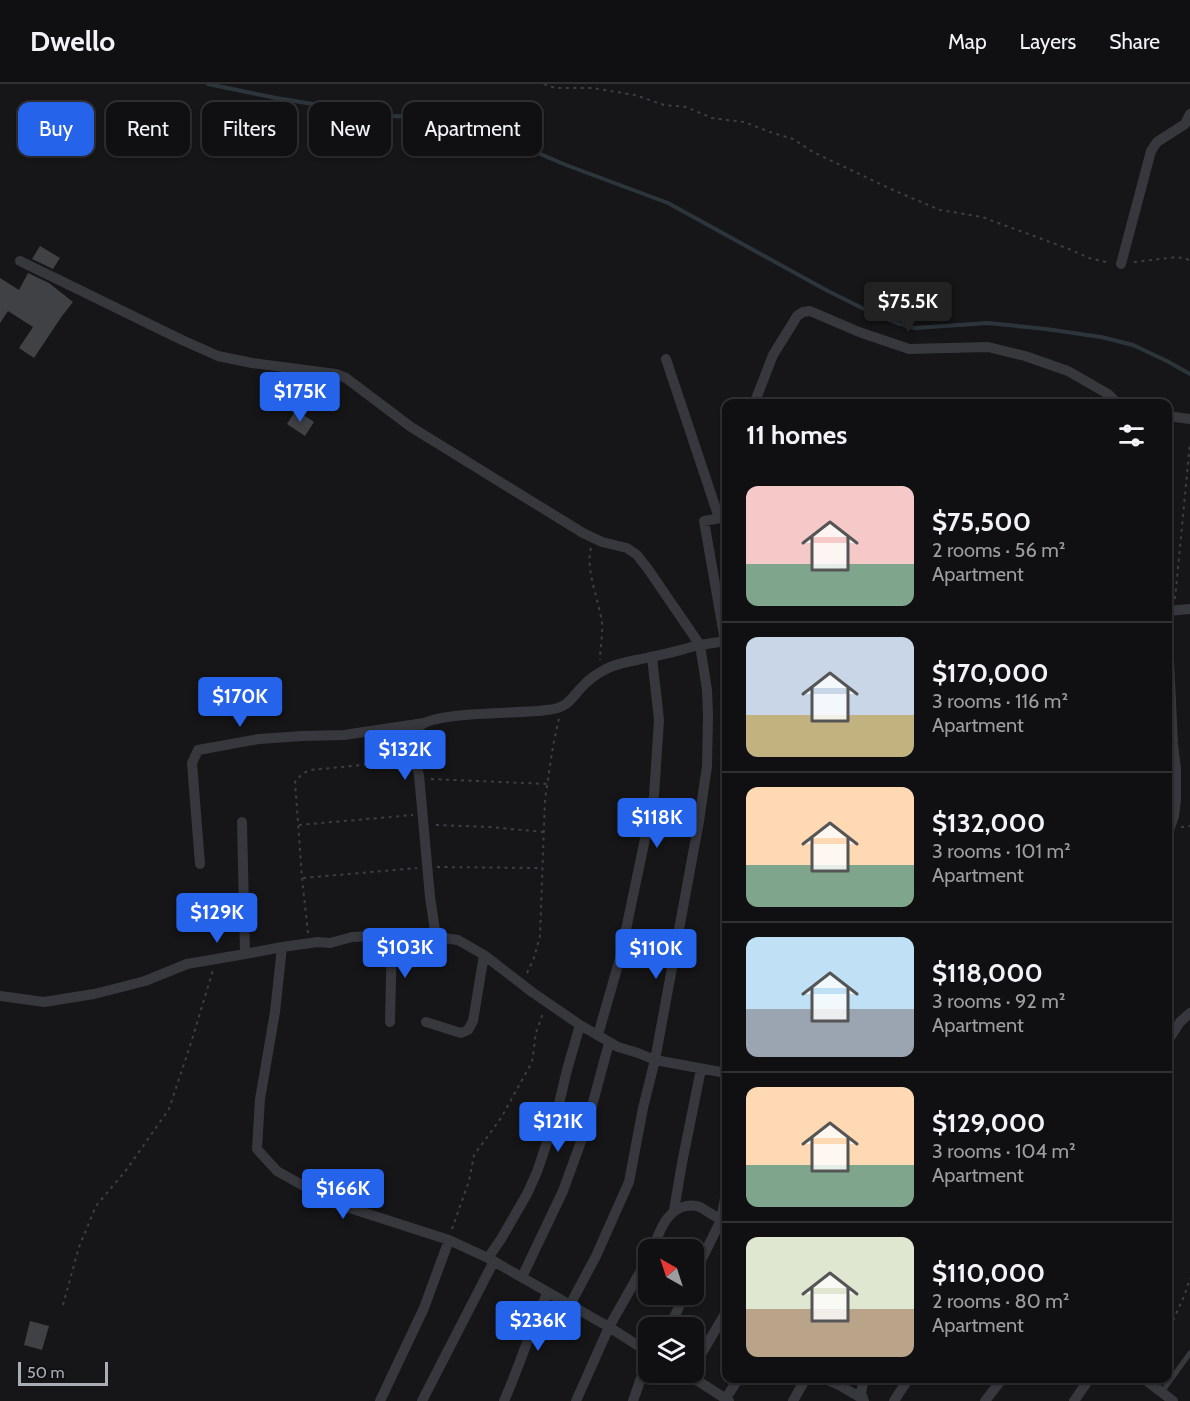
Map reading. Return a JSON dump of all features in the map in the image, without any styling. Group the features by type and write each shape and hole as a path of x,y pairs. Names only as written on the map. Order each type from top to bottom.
{"street":[{"path":"1121,264 1151,151 1157,142 1185,123 1190,114"},
{"path":"20,261 218,356 336,374 346,378 411,427 549,513 583,533 627,548 637,555 700,645 707,690 706,766 699,821 656,1060 629,1182 601,1246 570,1305"},
{"path":"756,399 779,345 797,316 810,311 859,332 909,349 988,347 1025,356 1068,371 1113,399"},
{"path":"666,359 722,518 704,521 722,624"},
{"path":"1172,416 1190,418"},
{"path":"1172,612 1190,609"},
{"path":"200,864 192,762 198,750 259,740 344,735 424,723 441,718 544,711 568,704 599,672 619,664 722,641"},
{"path":"598,1035 620,958 654,796 659,720 652,657"},
{"path":"1172,711 1176,770 1176,800 1172,822"},
{"path":"424,723 415,737 415,760 436,937"},
{"path":"242,822 246,954"},
{"path":"390,1022 392,935"},
{"path":"0,996 44,1002 94,994 145,981 187,964 282,946 330,943 352,937 392,935 436,937 458,940 484,955 547,1002 609,1043 656,1060 722,1072"},
{"path":"282,946 260,1099 257,1149 277,1171 334,1203 449,1240 491,1259 638,1346"},
{"path":"426,1022 461,1033 468,1030 472,1021 484,955"},
{"path":"1172,1034 1180,1022 1190,1013"},
{"path":"423,1401 491,1259 537,1172 557,1112 580,1025"},
{"path":"522,1276 567,1181 586,1128 609,1043"},
{"path":"675,1210 701,1069"},
{"path":"657,1239 668,1216 675,1210 692,1205 722,1219"},
{"path":"704,1256 722,1222"},
{"path":"381,1401 424,1308 449,1240"},
{"path":"576,1401 609,1327 638,1276"},
{"path":"504,1401 548,1292"},
{"path":"704,1348 722,1318"},
{"path":"633,1401 639,1383"},
{"path":"704,1383 728,1400 736,1383"},
{"path":"793,1401 803,1383"},
{"path":"834,1383 863,1400"},
{"path":"863,1383 863,1400"},
{"path":"894,1401 906,1383"},
{"path":"985,1401 998,1383"},
{"path":"1074,1401 1087,1383"},
{"path":"1147,1383 1158,1397 1173,1401"}],"lane":[{"path":"1172,1378 1190,1353"},
{"path":"1158,1397 1168,1383"}],"path":[{"path":"544,84 555,88 592,88 635,95 664,105 686,107 712,118 744,122 793,139 813,152 940,210 982,217 1107,263 1121,264 1177,256 1190,260"},
{"path":"1172,589 1190,443"},
{"path":"597,539 590,553 592,578 602,624 599,672"},
{"path":"521,983 534,958 540,936 545,799 561,707"},
{"path":"309,943 296,782 302,774 310,770 415,760"},
{"path":"419,779 548,784"},
{"path":"299,825 423,820 545,832"},
{"path":"302,878 428,867 542,868"},
{"path":"63,1305 79,1247 96,1206 127,1169 169,1109 217,959"},
{"path":"449,1240 469,1181 474,1155 501,1118 532,1062 536,1033 547,1002"},
{"path":"1172,1323 1190,1278"}],"building":[{"path":"40,246 60,258 53,269 32,259"},
{"path":"28,273 49,283 73,302 34,358 19,348 33,327 8,311 0,323 0,278 19,290"},
{"path":"296,410 314,422 305,436 287,424"},
{"path":"30,1321 49,1326 42,1350 24,1345"}],"waterway":[{"path":"208,84 350,110 391,116 421,117 510,141 566,165 668,203 826,290 897,323 915,328 988,323 1101,337 1133,345 1190,374"}]}
